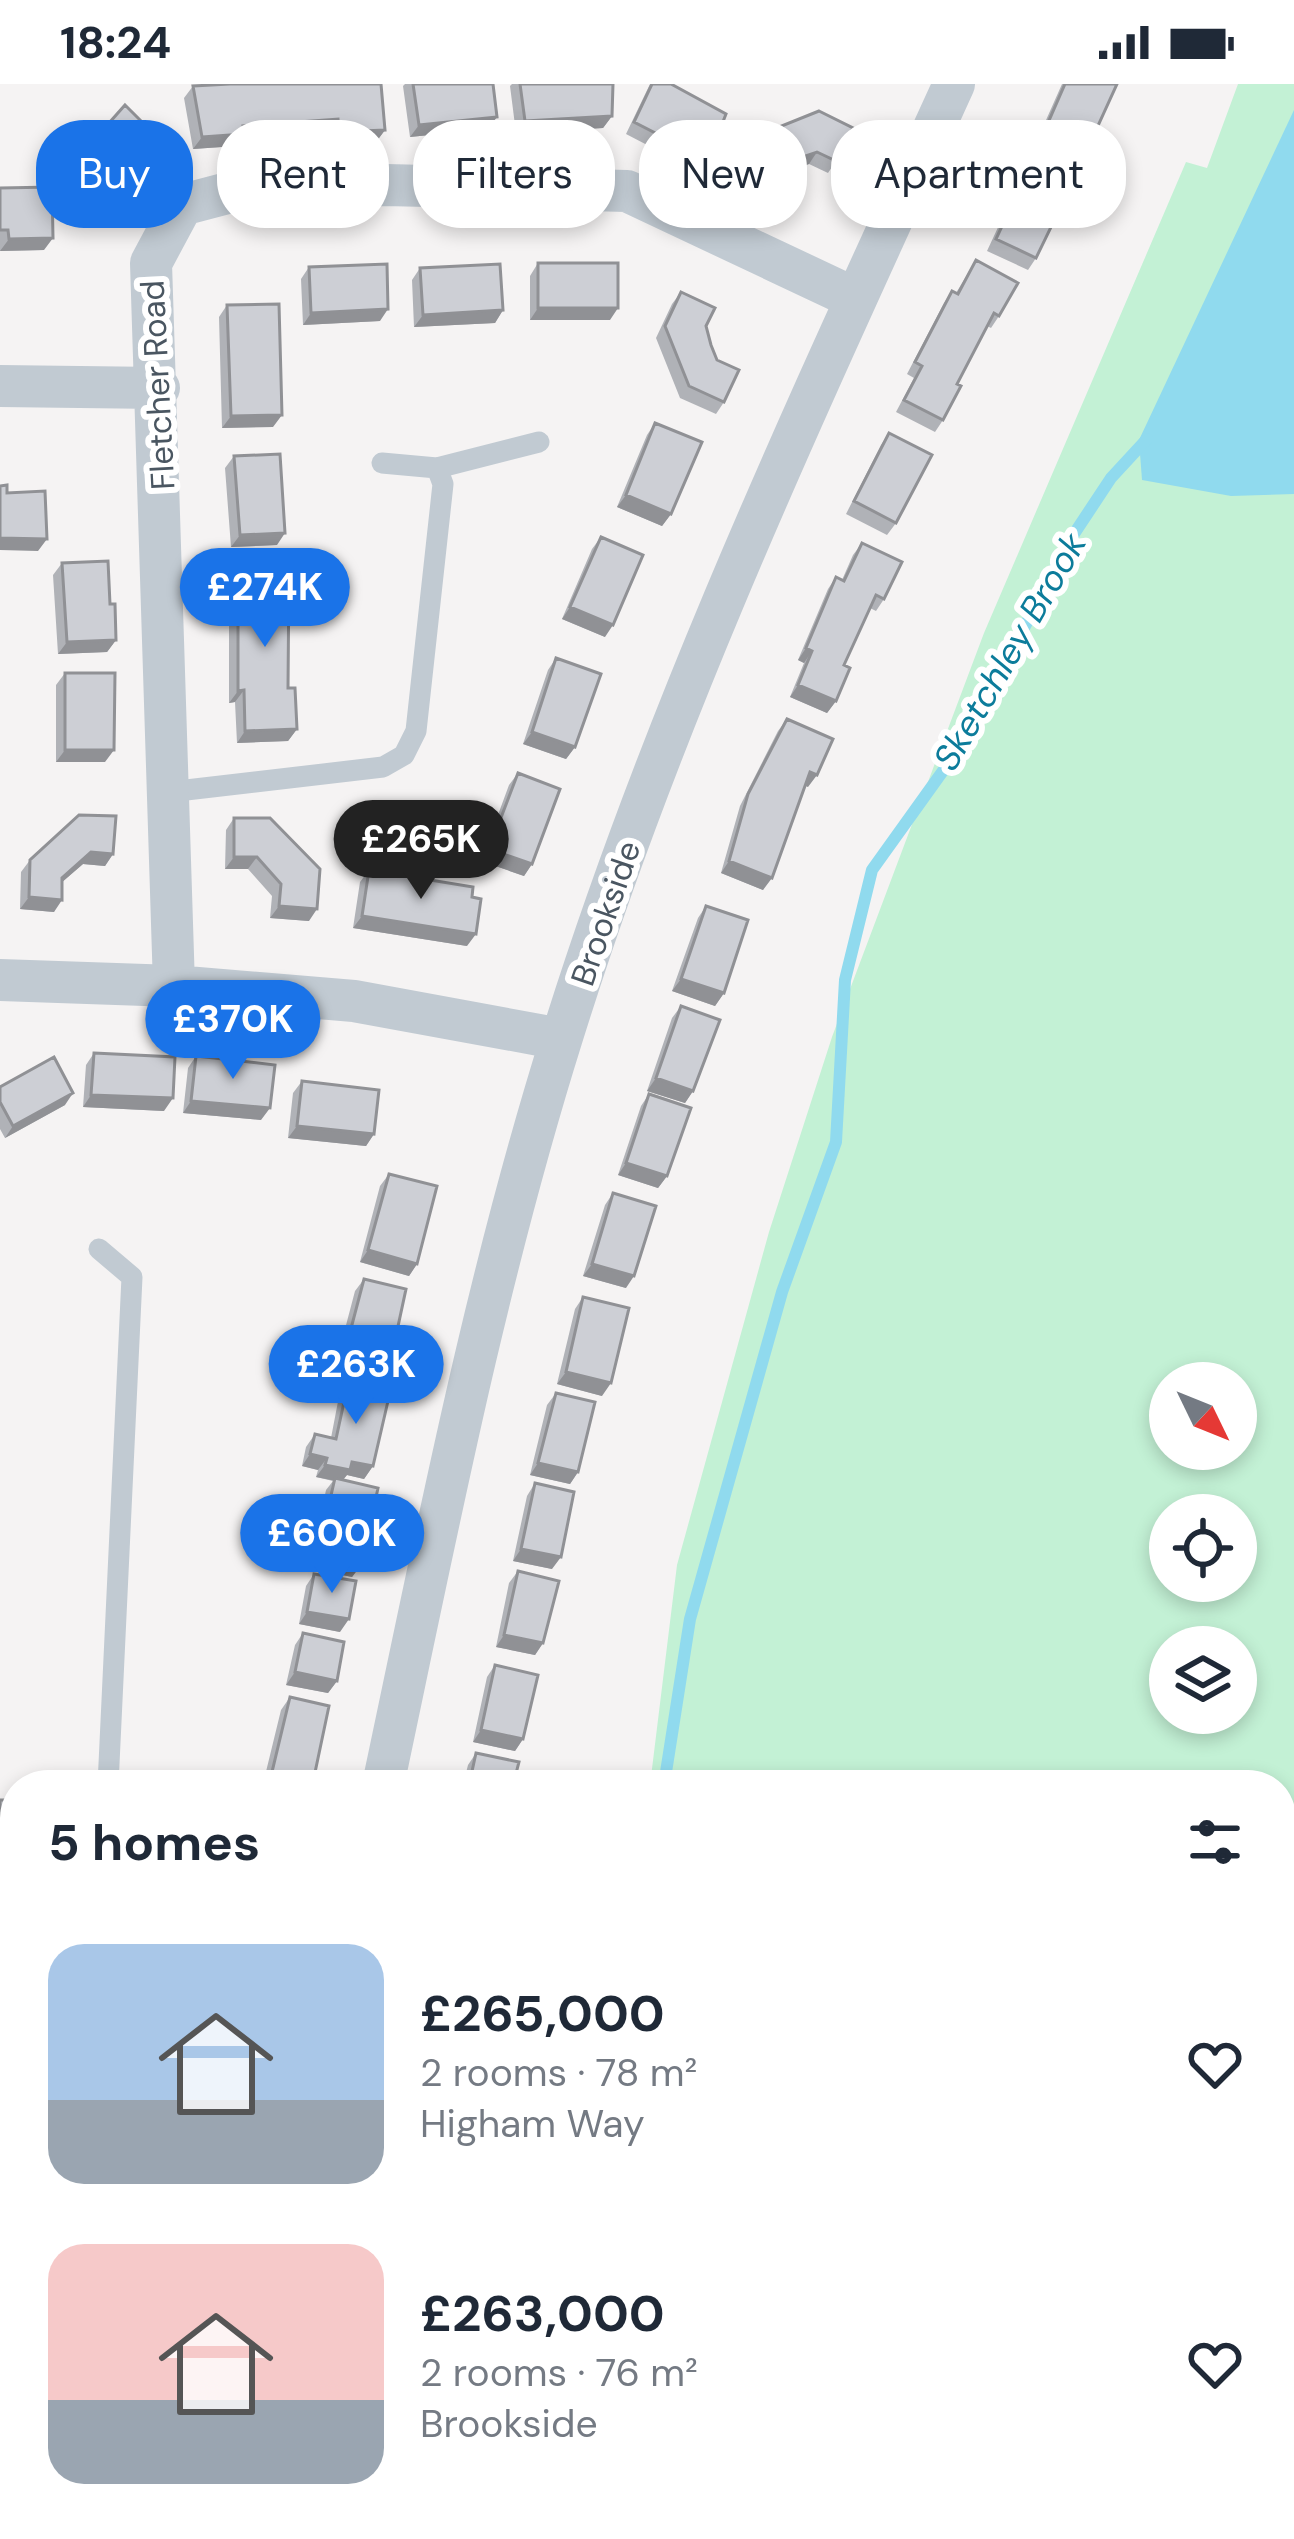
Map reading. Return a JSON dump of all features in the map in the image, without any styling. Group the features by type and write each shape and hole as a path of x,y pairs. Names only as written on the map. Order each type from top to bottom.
{"street":[{"name":"Brookside","path":"386,1770 467,1388 561,1039 632,835 738,562 954,84"},
{"name":"Fletcher Road","path":"175,986 159,388 151,262 182,205 239,190 386,184 627,191 856,299"},
{"path":"0,386 159,388"},
{"path":"0,980 175,986 354,1001 561,1039"}],"lane":[{"path":"382,464 437,468 539,442"},
{"path":"170,792 382,767 404,755 416,731 443,484 437,468"},
{"path":"99,1249 132,1276 109,1770"}],"green space":[{"path":"1238,84 1294,84 1294,1770 652,1770 677,1565 769,1232 832,1037 984,633 1186,162 1207,168"}],"water":[{"path":"1294,110 1294,494 1231,496 1142,480 1139,440"}],"building":[{"path":"381,84 384,120 217,120 217,136 202,137 193,86"},
{"path":"413,84 493,84 497,117 418,120"},
{"path":"520,84 613,84 612,116 525,120"},
{"path":"652,84 671,84 726,114 724,120 634,122"},
{"path":"1065,84 1117,84 1101,120 1049,120"},
{"path":"125,105 140,120 112,120"},
{"path":"819,111 837,120 831,120 831,159 817,152 807,155 807,120 797,120"},
{"path":"36,187 36,228 53,228 53,238 9,239 8,230 0,230 0,188"},
{"path":"1001,228 1051,228 1036,258 996,239"},
{"path":"976,260 1018,283 999,316 994,313 943,420 904,400 922,366 915,362 952,291 958,294"},
{"path":"538,263 618,263 618,308 538,308"},
{"path":"387,264 388,309 311,313 309,267"},
{"path":"500,264 503,310 423,315 420,268"},
{"path":"681,292 715,308 706,326 711,345 717,360 739,370 724,402 689,386 665,326"},
{"path":"279,304 282,415 231,416 227,305"},
{"path":"655,423 702,442 671,514 626,495"},
{"path":"889,433 932,455 896,523 854,501"},
{"path":"280,454 285,533 240,535 234,456"},
{"path":"7,485 7,493 45,491 47,539 0,538 0,486"},
{"path":"601,537 643,555 613,625 570,607"},
{"path":"862,543 902,562 884,599 876,595 844,665 850,668 836,701 798,685 812,651 806,648 836,577 844,581"},
{"path":"108,561 116,640 67,642 62,563"},
{"path":"289,569 288,688 295,688 297,729 245,731 244,690 238,691 238,570"},
{"path":"556,658 601,674 575,747 532,732"},
{"path":"65,673 115,673 114,750 65,750"},
{"path":"787,719 833,739 817,775 810,772 772,878 729,861 748,794"},
{"path":"518,773 560,789 532,864 489,849"},
{"path":"79,815 116,816 113,854 91,852 62,878 62,900 29,897 30,860"},
{"path":"234,818 270,818 320,869 317,909 279,906 281,884 257,857 234,857"},
{"path":"369,870 473,887 472,897 481,899 476,934 362,916"},
{"path":"706,906 748,920 724,993 681,979"},
{"path":"681,1006 720,1020 693,1091 656,1078"},
{"path":"94,1053 175,1057 173,1098 91,1095"},
{"path":"196,1056 275,1065 270,1108 191,1101"},
{"path":"54,1057 73,1093 13,1126 0,1102 0,1087"},
{"path":"302,1081 379,1090 374,1134 297,1126"},
{"path":"649,1094 691,1108 667,1176 626,1163"},
{"path":"389,1174 437,1186 417,1264 368,1250"},
{"path":"613,1193 656,1206 634,1276 592,1264"},
{"path":"364,1279 406,1289 389,1368 344,1355"},
{"path":"583,1297 629,1308 611,1383 566,1372"},
{"path":"349,1379 391,1388 373,1466 352,1462 350,1470 325,1465 327,1458 310,1454 315,1434 336,1439"},
{"path":"556,1393 595,1402 578,1472 538,1463"},
{"path":"335,1478 378,1488 361,1565 317,1556"},
{"path":"535,1483 574,1492 561,1557 521,1549"},
{"path":"518,1571 559,1581 543,1643 504,1635"},
{"path":"314,1574 356,1581 349,1619 307,1612"},
{"path":"303,1633 344,1642 337,1681 295,1672"},
{"path":"495,1665 538,1675 523,1739 481,1730"},
{"path":"290,1697 329,1706 316,1770 272,1770"},
{"path":"476,1753 519,1762 517,1770 472,1770"}],"waterway":[{"name":"Sketchley Brook","path":"666,1770 690,1619 782,1292 836,1142 845,980 872,870 968,736 1068,543 1111,478 1147,439"}]}
